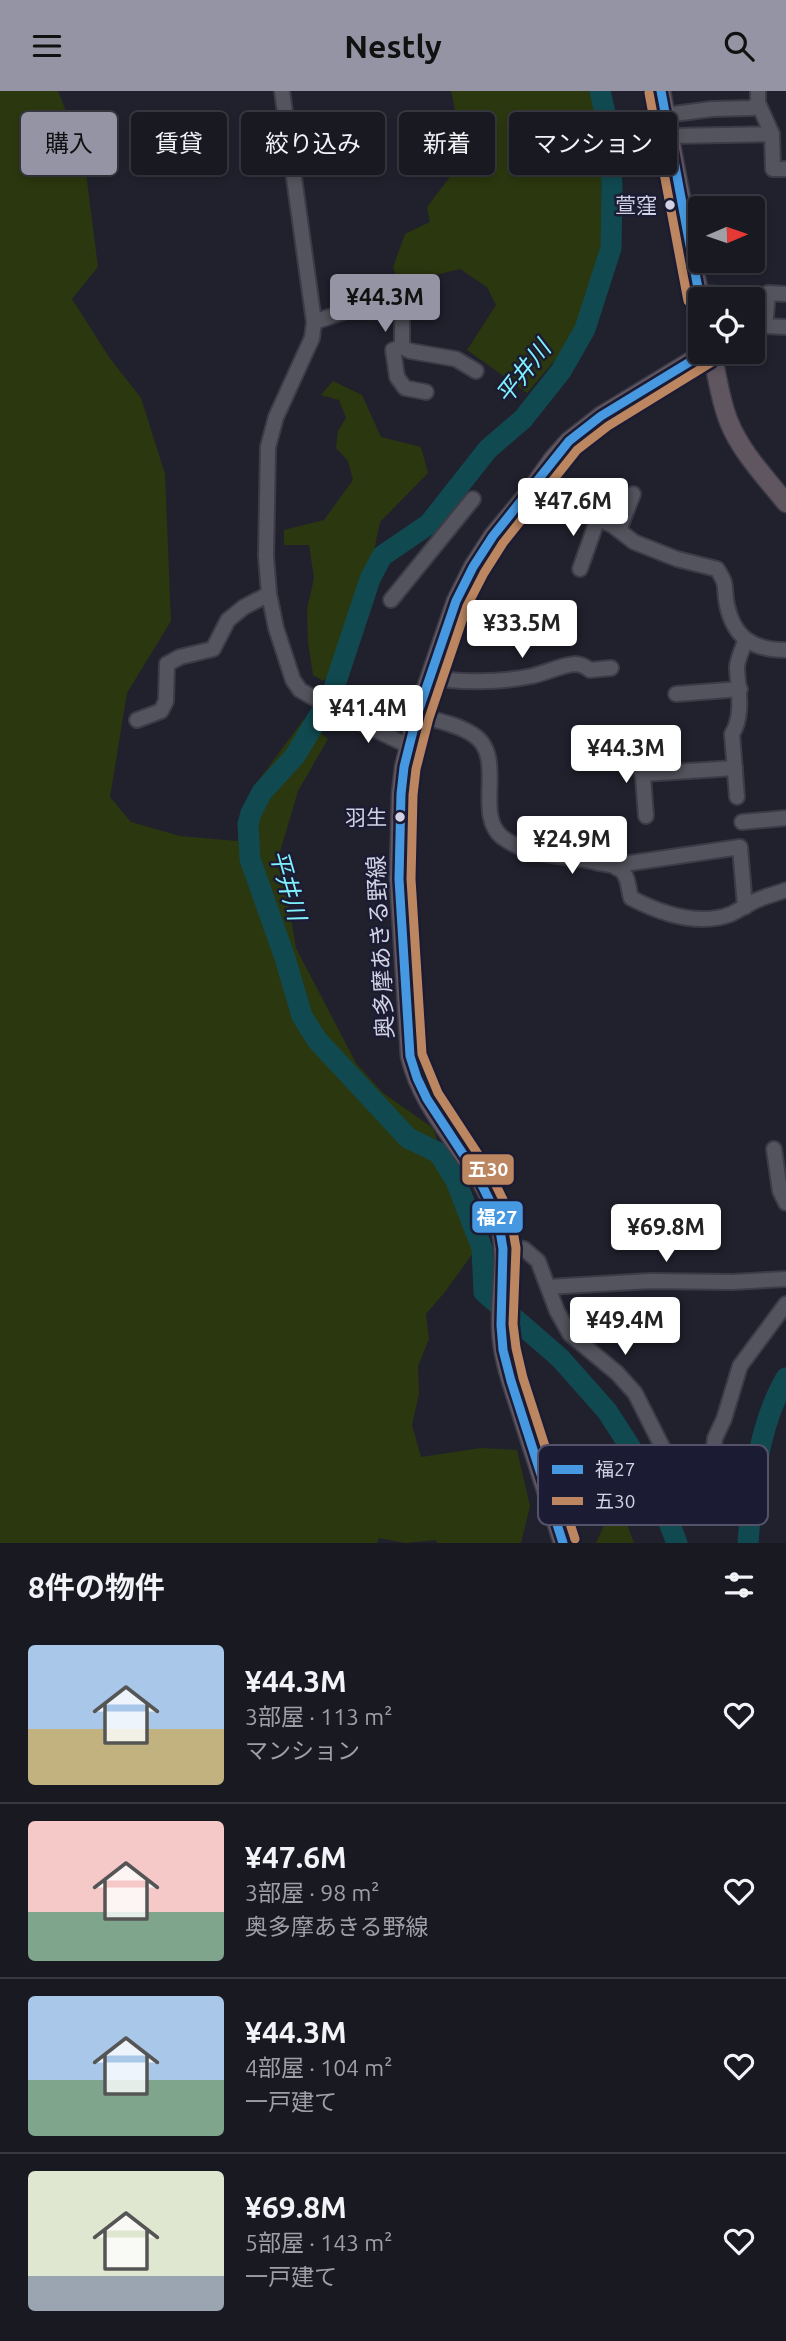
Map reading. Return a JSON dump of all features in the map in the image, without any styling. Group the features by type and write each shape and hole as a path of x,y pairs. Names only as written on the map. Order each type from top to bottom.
{"main road":[{"path":"662,91 666,112"},
{"path":"677,170 697,287"},
{"name":"奥多摩あきる野線","path":"538,1465 509,1374 502,1340 505,1254 491,1199 476,1172 431,1107 418,1081 410,1056 399,879 404,767 417,715 451,613 482,551 553,459 586,426 688,363"},
{"path":"715,364 732,429 745,451 785,499"},
{"name":"奥多摩あきる野線","path":"557,1525 563,1543"}],"street":[{"path":"282,91 314,322 312,338 276,417 268,447 266,556 269,594 276,628 293,680 300,690 342,714 409,746"},
{"path":"677,114 751,108 758,97"},
{"path":"758,97 777,136 773,169 786,169"},
{"path":"677,136 777,136"},
{"path":"765,303 768,293 786,294"},
{"path":"314,322 394,295 407,296 402,318 402,347"},
{"path":"765,326 786,327"},
{"path":"426,392 405,388 397,377 393,350 402,347 410,351 456,359 476,371"},
{"path":"531,490 598,518 634,541 677,559 717,569 726,582 726,603 732,621 746,641 772,650 786,650"},
{"path":"619,530 634,493"},
{"path":"391,600 473,499"},
{"path":"580,569 598,518"},
{"path":"137,720 161,711 166,701 167,664 180,657 213,649 228,620 244,607 269,594"},
{"path":"451,613 534,619"},
{"path":"737,797 732,734 736,727 740,689 737,665 746,641"},
{"path":"429,676 444,680 502,679 535,676 573,664 583,665 590,670 611,668"},
{"path":"676,694 740,689"},
{"path":"417,715 474,735 484,745 488,756 491,816 495,830 502,837 534,852 567,859 581,858 617,868 628,879 631,898 659,912 686,917 728,915 757,900 786,890"},
{"path":"640,751 646,816"},
{"path":"642,774 735,768"},
{"path":"742,822 786,818"},
{"path":"617,868 624,864 740,847 745,907"},
{"path":"774,1149 780,1191 786,1203"},
{"path":"505,1254 524,1249 538,1261 556,1311 570,1335 617,1373 635,1393 661,1445"},
{"path":"548,1287 650,1281 733,1282 786,1279"},
{"path":"714,1445 740,1366 786,1304"}],"green space":[{"path":"0,91 58,91 66,112 21,112 21,175 86,175 98,267 72,299 109,357 141,398 165,474 171,621 127,693 110,797 131,822 180,836 237,841 256,784 304,719 328,739 298,791 280,852 296,948 356,1063 383,1093 433,1128 475,1250 426,1314 429,1339 418,1366 419,1394 412,1425 421,1457 481,1448 517,1450 530,1506 521,1543 437,1543 436,1540 405,1543 379,1538 377,1543 0,1543"},
{"path":"451,91 593,91 600,107 600,112 509,112 509,175 601,175 602,248 572,340 527,393 467,350 496,305 487,287 460,269 399,284 393,267 405,234 430,222 427,207 451,175 495,175 495,112 455,112"},
{"path":"333,381 362,395 381,437 421,447 428,473 380,522 370,570 329,676 323,681 313,675 308,642 307,609 314,578 309,545 284,545 284,530 324,520 353,480 348,461 336,448 338,431 346,418 339,400 321,395"},
{"path":"604,1525 627,1525 634,1543 596,1543"}],"waterway":[{"name":"平井川","path":"600,91 608,126 612,185 611,248 585,329 561,371 523,419 488,449 429,524 382,556 370,579 332,694 295,756 262,792 248,824 250,859 302,1016 317,1040 408,1138 439,1153 456,1181 482,1248 484,1292 560,1358 607,1411 629,1445"},
{"path":"761,1445 776,1397 786,1378"},
{"name":"平井川","path":"670,1525 677,1543"},
{"path":"748,1543 750,1525"}],"transit line":[{"name":"福27","path":"661,91 698,287"},
{"name":"五30","path":"649,93 688,301"},
{"name":"福27","path":"538,1465 503,1350 503,1249 498,1218 478,1177 427,1099 410,1056 399,879 404,767 417,715 456,601 493,536 569,441 601,416 688,363"},
{"name":"五30","path":"545,1445 516,1348 513,1324 516,1248 510,1214 489,1171 438,1093 422,1054 411,879 416,769 429,718 467,606 503,543 577,450 608,426 709,364"},
{"name":"福27","path":"557,1525 563,1543"},
{"name":"五30","path":"570,1525 575,1539"}],"place":[{"name":"萱窪","path":"670,205"},
{"name":"羽生","path":"400,817"}]}
